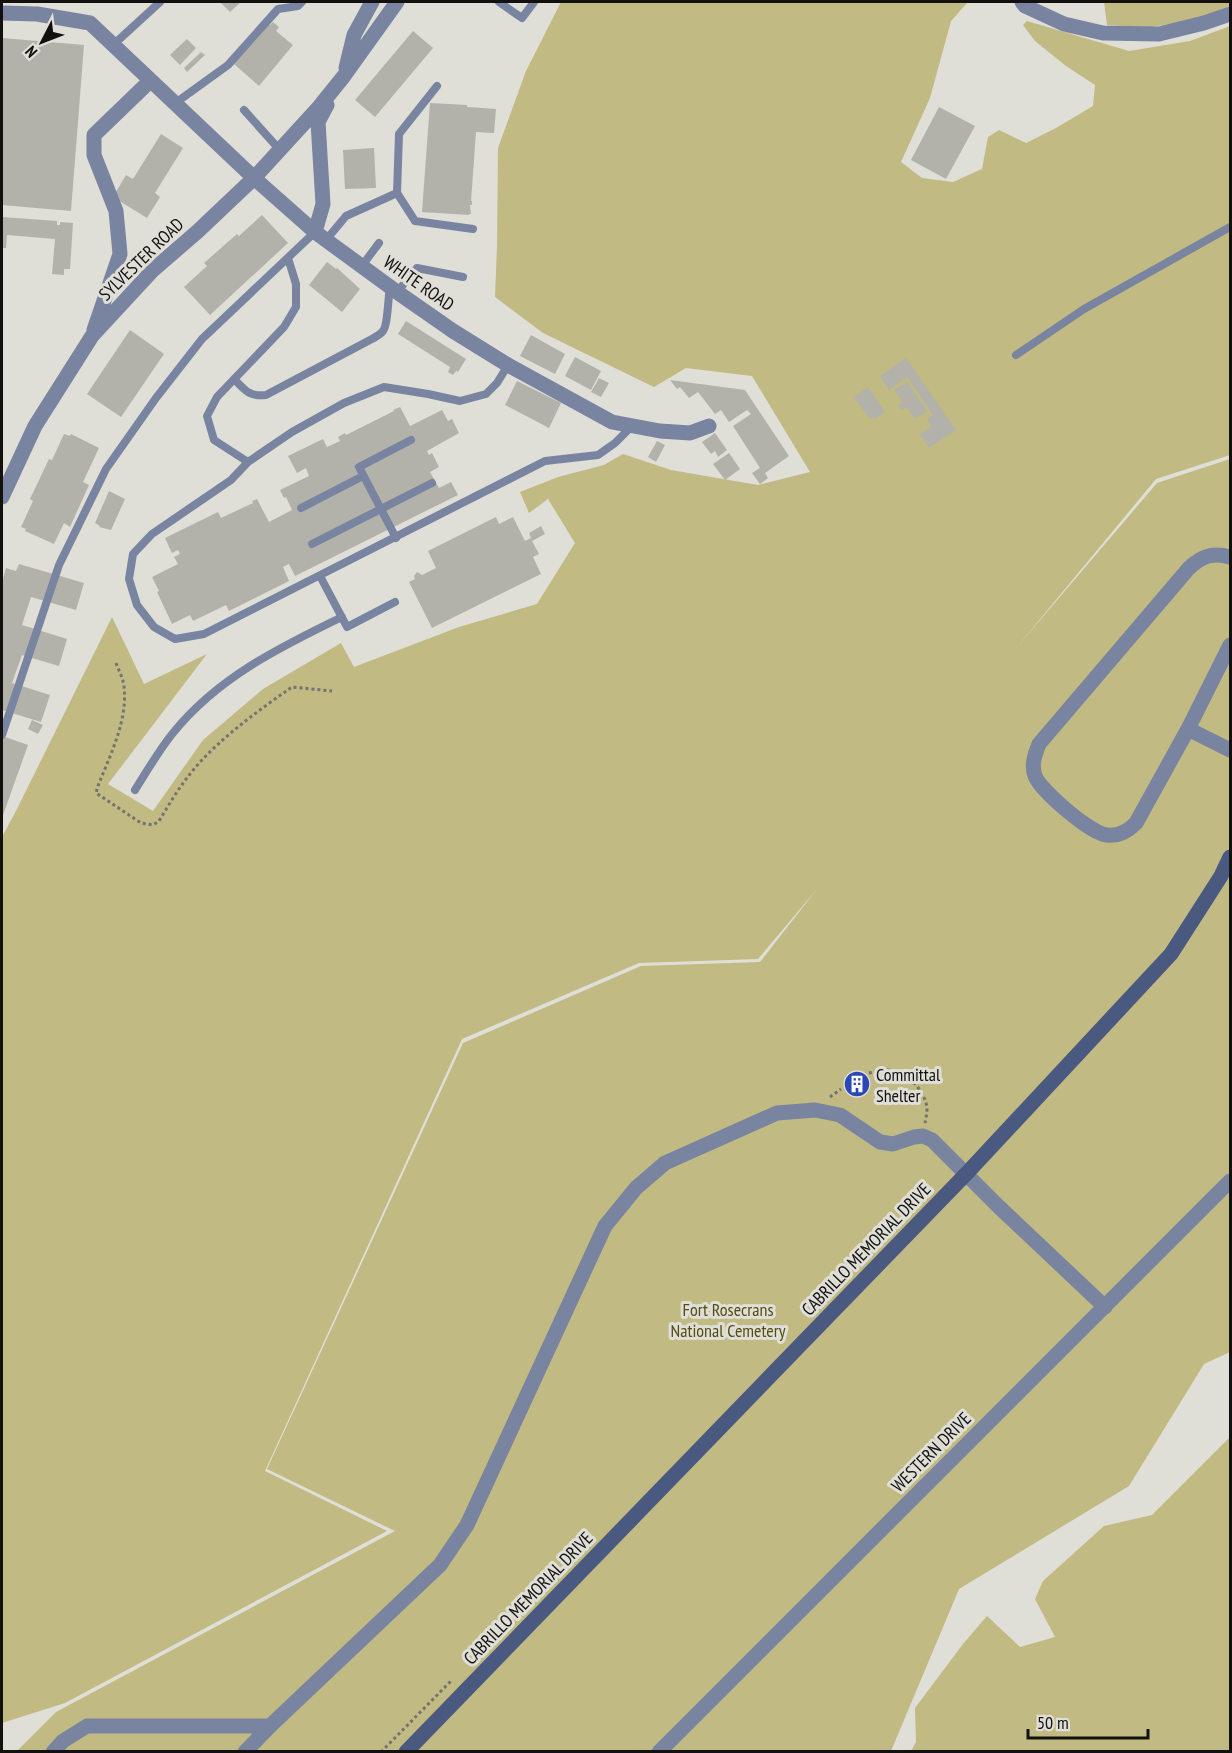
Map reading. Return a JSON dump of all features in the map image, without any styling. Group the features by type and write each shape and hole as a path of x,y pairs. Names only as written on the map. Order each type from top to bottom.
{"main road":[{"name":"CABRILLO MEMORIAL DRIVE","path":"406,1752 966,1173 1171,954 1221,876 1230,857"}],"street":[{"path":"344,75 354,35 372,2"},
{"name":"SYLVESTER ROAD","path":"2,497 35,426 92,336 153,270 254,178 319,107 397,2"},
{"path":"1022,2 1025,6 1064,24 1103,33 1159,34 1230,14"},
{"name":"WHITE ROAD","path":"2,13 37,14 90,23 254,178 321,236 453,331 508,365 612,422 660,431 690,433 709,426"},
{"name":"SYLVESTER ROAD","path":"321,236 323,204 318,122 344,75"},
{"path":"92,336 120,254 116,211 94,155 94,135 150,81"},
{"path":"1230,557 1208,555 1189,568 1039,744 1034,759 1035,776 1046,791 1089,827 1106,836 1125,833 1137,823 1230,645"},
{"path":"1188,729 1230,750"},
{"path":"245,1752 440,1565 467,1525 605,1226 636,1188 665,1163 777,1113 814,1110 840,1115 880,1142 893,1144 923,1136 932,1140 998,1206 1105,1306"},
{"name":"WESTERN DRIVE","path":"659,1752 1230,1181"},
{"path":"53,1752 63,1741 87,1726 270,1726"}],"lane":[{"path":"112,45 160,2"},
{"path":"174,104 228,65 278,9 298,6 302,2"},
{"path":"499,2 522,18 534,2"},
{"path":"437,86 399,134 397,193 415,221 473,229"},
{"path":"244,110 279,149"},
{"path":"2,735 59,565 106,468 156,398 202,339 288,258 346,216 397,193"},
{"path":"1016,355 1084,309 1230,227"},
{"path":"361,267 379,243"},
{"path":"248,462 214,440 207,416 217,397 284,327 296,307 296,284 288,258"},
{"path":"234,379 249,394 266,395 370,340 382,332 387,323 386,309 394,290 417,267 463,277"},
{"path":"508,365 497,383 486,394 460,401 384,387 344,403 292,432 248,462 231,480 152,534 133,554 129,579 137,606 154,627 175,639 204,634 545,461 598,456 632,426"},
{"path":"396,538 359,467 411,440"},
{"path":"301,508 363,476"},
{"path":"312,544 432,483"},
{"path":"320,576 347,627 394,602"},
{"path":"135,790 173,733 203,701 272,651 342,617"}],"path":[{"path":"117,663 124,684 125,707 116,740 96,793 141,823 153,825 159,821 184,781 209,754 254,714 292,687 332,691"},
{"path":"869,1073 889,1070 914,1082 925,1098 927,1110 923,1136"},
{"path":"381,1752 453,1679"}],"green space":[{"name":"Fort Rosecrans National Cemetery","path":"561,2 968,2 951,21 930,98 901,162 922,178 953,182 982,169 988,137 999,130 1026,143 1093,106 1095,85 1066,66 1035,41 1023,25 1027,21 1129,51 1190,41 1230,26 1230,455 1156,479 1012,653 1157,483 1230,459 1230,1352 1204,1364 1129,1486 959,1589 891,1751 17,1751 56,1712 395,1531 267,1469 463,1043 641,966 760,962 817,889 758,959 639,963 462,1039 265,1471 387,1531 65,1703 2,1723 2,837 112,617 144,684 207,654 108,784 153,811 203,740 263,689 341,643 354,667 459,627 537,604 575,543 548,499 529,513 520,492 558,477 604,465 623,454 671,470 758,485 810,472 752,376 686,368 654,387 543,333 495,297 498,148 526,71"},
{"path":"1104,2 1230,2 1230,6 1194,20 1151,27 1107,25"},
{"path":"1230,1437 1230,1751 911,1751 916,1742 915,1708 987,1616 1020,1647 1055,1637 1035,1599 1043,1581 1104,1526 1152,1515"}],"building":[{"path":"220,2 241,2 230,12"},
{"path":"273,22 279,27 276,31 293,45 259,86 234,64 263,32 267,23 270,25"},
{"path":"413,31 433,48 375,117 355,100"},
{"path":"2,38 84,45 71,211 2,205"},
{"path":"187,39 196,48 180,65 170,55"},
{"path":"201,52 205,55 187,72 184,68"},
{"path":"430,103 496,109 494,133 476,132 472,205 470,205 471,214 469,215 422,212"},
{"path":"939,107 975,126 946,179 911,160"},
{"path":"161,134 183,148 155,193 160,197 147,218 113,197 126,175 133,179"},
{"path":"374,148 376,188 345,189 343,150"},
{"path":"262,215 288,243 210,315 184,287 207,266 204,263"},
{"path":"2,217 57,221 57,225 60,225 60,222 73,223 70,269 64,269 64,275 52,274 55,239 7,235 6,248 2,248"},
{"path":"327,262 360,289 342,312 309,285"},
{"path":"406,321 466,359 458,372 456,371 453,375 448,372 450,367 398,334"},
{"path":"130,330 164,354 121,417 87,394"},
{"path":"531,335 565,354 555,374 520,356"},
{"path":"575,357 601,371 591,390 565,376"},
{"path":"906,358 956,430 929,448 920,434 932,426 927,420 933,415 907,377 889,390 880,376"},
{"path":"599,378 609,383 601,397 591,392"},
{"path":"670,380 745,390 789,456 765,473 768,478 760,484 752,473 760,468 733,426 751,414 747,410 729,422 721,410 715,414 698,392 689,398"},
{"path":"517,381 561,403 549,428 505,405"},
{"path":"907,382 927,411 915,419 906,407 901,410 898,406 903,403 894,390"},
{"path":"868,387 885,412 875,419 873,417 870,419 854,397"},
{"path":"400,407 410,426 442,410 448,421 452,419 459,433 427,451 429,455 432,453 439,467 430,472 439,488 451,482 458,495 295,576 289,564 283,567 289,581 229,611 226,605 193,621 190,615 172,624 152,577 178,564 174,557 180,554 178,550 172,553 165,538 218,512 221,518 257,499 269,522 292,510 280,490 309,476 306,468 297,473 288,456 323,439 327,447 340,441 338,437 345,433 346,435"},
{"path":"715,433 727,450 718,457 715,451 711,454 702,442"},
{"path":"64,434 70,436 71,434 99,448 83,482 89,485 70,527 64,523 54,544 21,527 33,501 30,499"},
{"path":"657,441 665,445 656,462 648,457"},
{"path":"729,453 740,469 725,480 713,464"},
{"path":"109,491 125,499 111,530 99,527 95,523"},
{"path":"496,517 499,524 513,517 525,541 531,538 529,533 541,526 545,534 532,541 539,554 533,557 541,574 432,628 409,582 415,579 417,572 422,575 436,568 428,551"},
{"path":"19,564 84,583 76,610 31,597 22,625 67,639 59,666 22,655 12,683 50,695 41,722 2,710 2,583 6,568 16,571"},
{"path":"32,720 43,725 38,734 28,729"},
{"path":"2,736 28,745 2,818"},
{"name":"Committal Shelter","path":"850,1072 870,1079 865,1095 844,1088"}],"place":[{"name":"Committal Shelter","path":"857,1084"}]}
